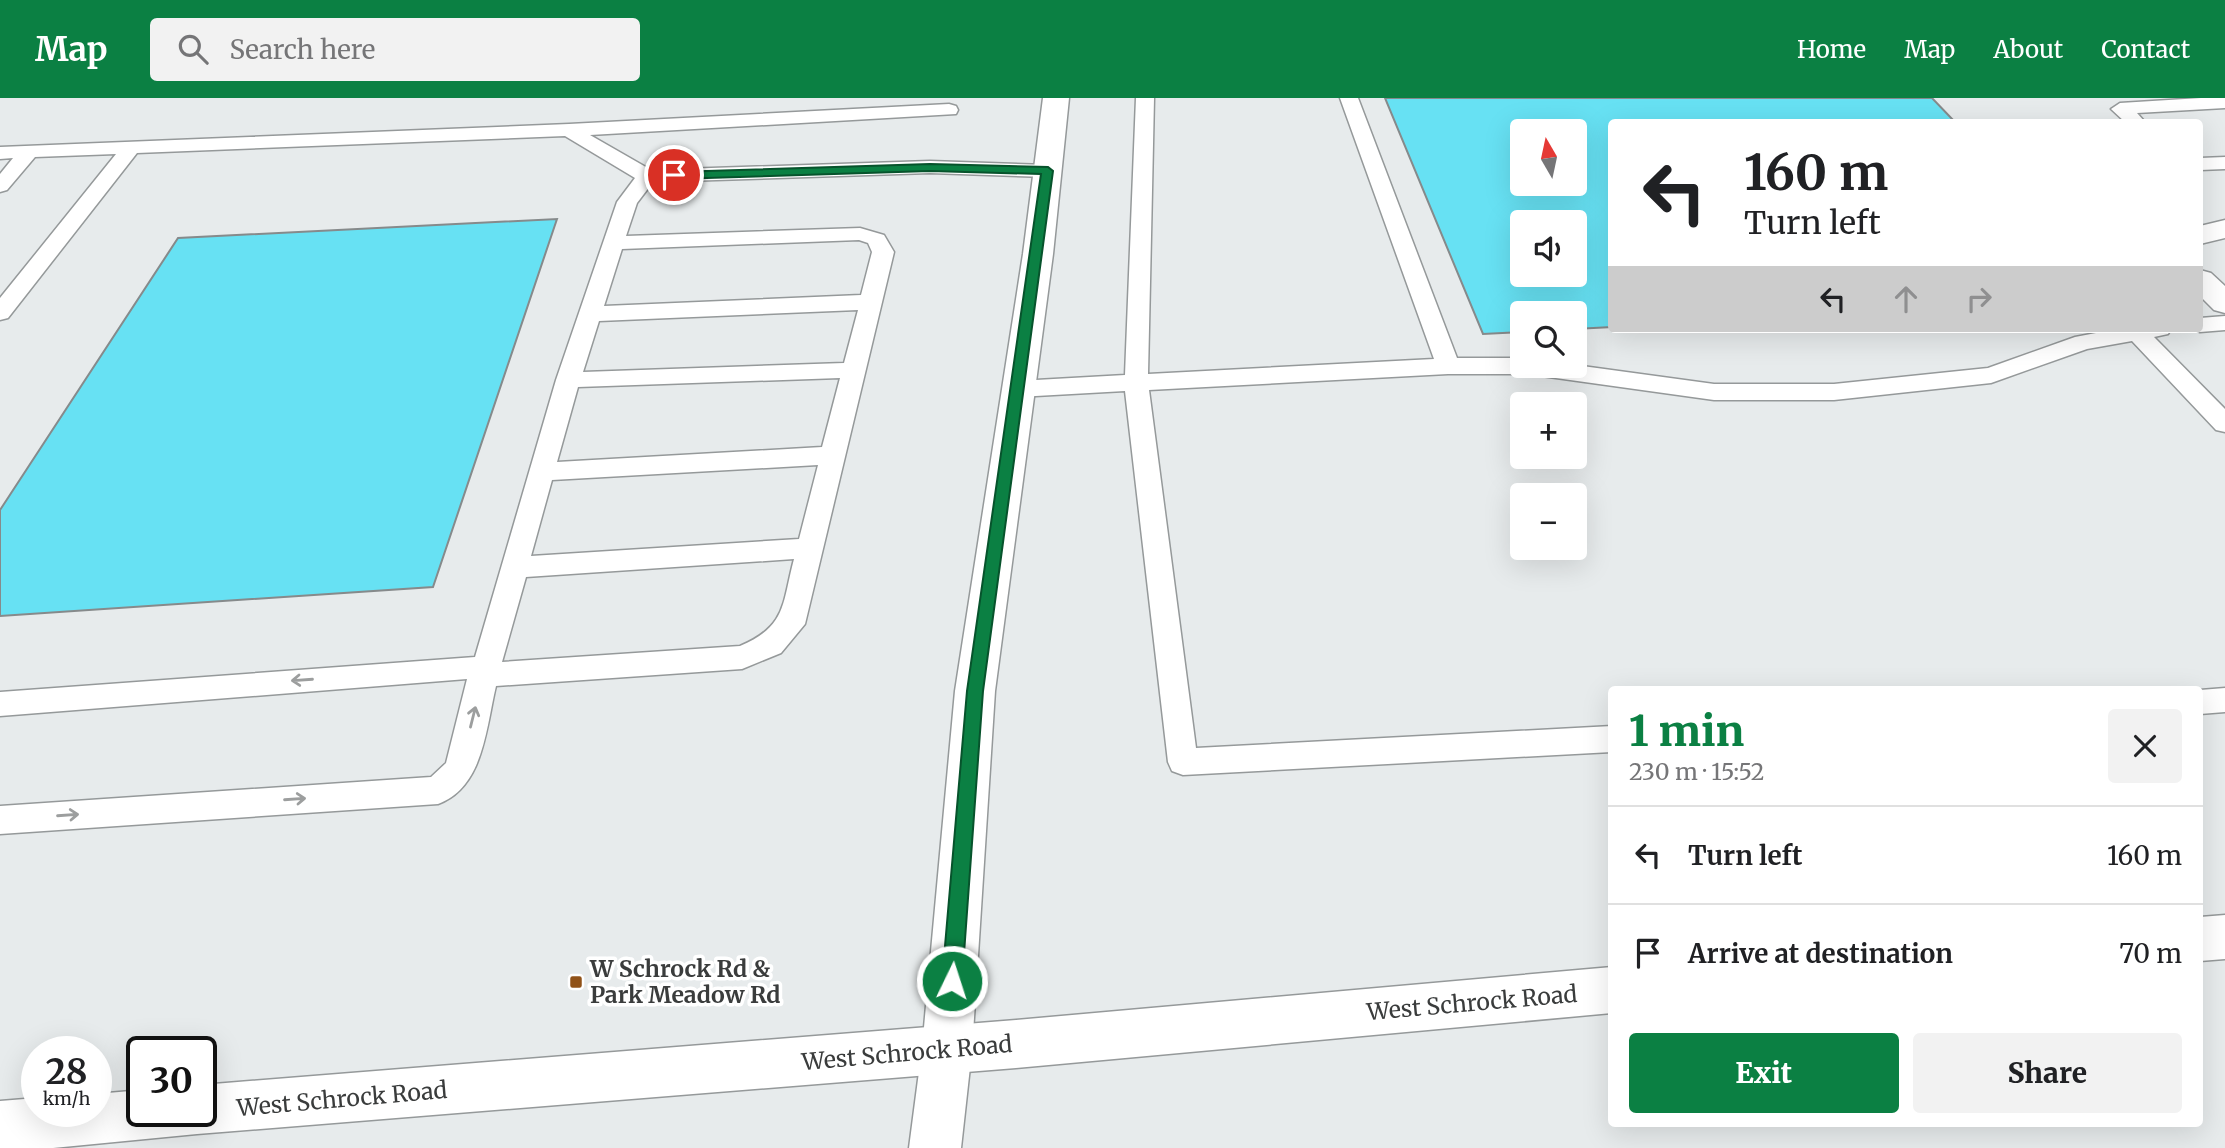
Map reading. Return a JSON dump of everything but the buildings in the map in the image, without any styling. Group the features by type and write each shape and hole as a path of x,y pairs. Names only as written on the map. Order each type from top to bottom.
{"street":[{"path":"935,1148 947,1049 975,691 1056,98"},
{"path":"2203,234 2225,229"},
{"path":"2203,282 2225,303"},
{"path":"2203,939 2225,936"},
{"name":"West Schrock Road","path":"217,1109 947,1049 1608,990"},
{"path":"0,1127 126,1116"}],"lane":[{"path":"1145,98 1136,384 1183,762 1608,739"},
{"path":"1349,98 1448,366"},
{"path":"2132,119 2120,109 2225,102"},
{"path":"0,153 569,130 949,110"},
{"path":"569,130 647,176 930,167 1048,171"},
{"path":"0,313 131,148"},
{"path":"0,186 29,152"},
{"path":"2203,164 2225,163"},
{"path":"0,820 438,790 460,770 484,675 568,380 626,202 647,176"},
{"path":"0,704 471,667 484,675 743,657 771,645 791,624 883,252 877,239 860,234 613,243"},
{"path":"590,314 871,302"},
{"path":"2203,326 2225,323"},
{"path":"1018,389 1448,366 1527,366 1714,392 1834,392 1991,375 2083,342 2126,333"},
{"path":"2137,333 2225,424"},
{"path":"568,380 854,370"},
{"path":"542,472 833,455"},
{"path":"514,567 810,548"},
{"path":"2203,702 2225,700"}],"place":[{"name":"W Schrock Rd & Park Meadow Rd","path":"576,982"}],"route":[{"path":"674,175 930,167 1048,171 975,691 952,981"}]}
